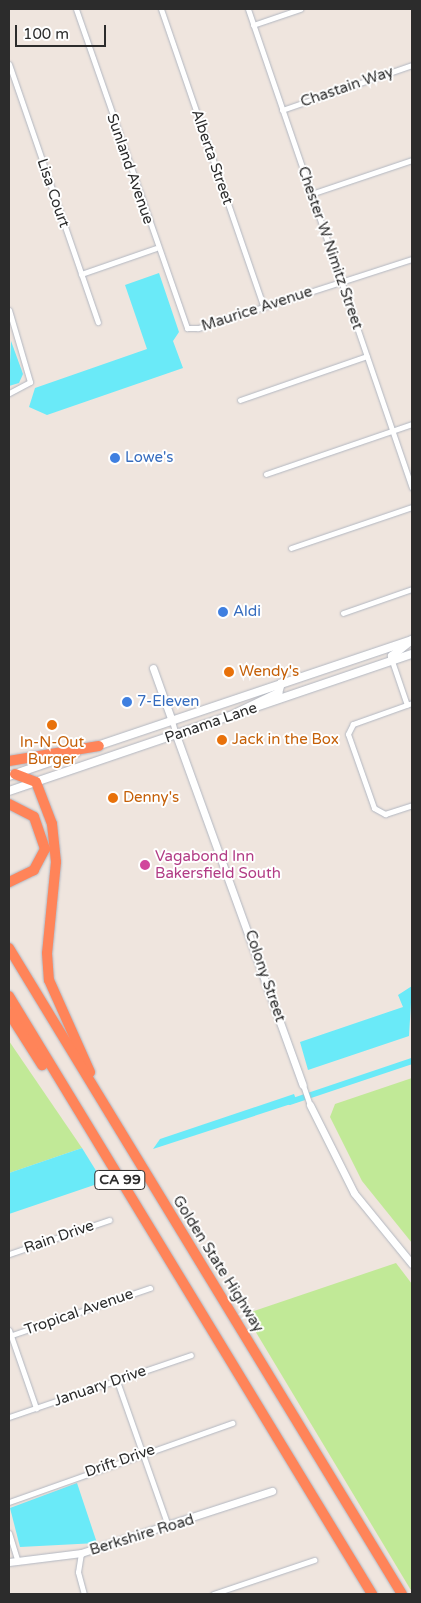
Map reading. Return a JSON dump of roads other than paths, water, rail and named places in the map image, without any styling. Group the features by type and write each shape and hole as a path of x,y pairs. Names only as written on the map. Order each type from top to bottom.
{"highway":[{"path":"9,762 99,746"},
{"path":"12,775 36,782 56,849 47,953 51,992 124,1140"},
{"path":"9,804 34,817 45,849 34,870 9,882"},
{"name":"Golden State Highway","path":"9,948 124,1140 402,1594"},
{"name":"CA 99","path":"9,996 372,1594"},
{"path":"9,1013 102,1151"}],"main road":[{"path":"392,661 392,656 412,640"},
{"name":"Panama Lane","path":"12,775 412,640"},
{"name":"Panama Lane","path":"9,791 412,654"},
{"path":"232,716 247,704 278,692 281,683"}],"street":[{"name":"Sunland Avenue","path":"76,9 156,248 187,328"},
{"name":"Alberta Street","path":"162,9 263,306"},
{"name":"Chester W Nimitz Street","path":"248,9 412,488"},
{"path":"253,25 300,9"},
{"name":"Lisa Court","path":"9,64 98,322"},
{"name":"Chastain Way","path":"282,110 412,65"},
{"path":"311,194 412,160"},
{"path":"81,274 156,248"},
{"name":"Maurice Avenue","path":"187,328 198,328 412,259"},
{"path":"9,310 30,382 9,393"},
{"path":"240,400 367,356"},
{"path":"266,474 412,424"},
{"path":"291,548 412,507"},
{"path":"343,613 412,589"},
{"path":"392,661 410,704 349,728 379,813 412,804"},
{"name":"Colony Street","path":"153,668 310,1105 354,1193 412,1264"},
{"name":"Rain Drive","path":"9,1254 109,1220"},
{"name":"Tropical Avenue","path":"9,1334 150,1288"},
{"path":"9,1334 36,1408"},
{"name":"January Drive","path":"9,1418 191,1355"},
{"path":"117,1381 169,1526"},
{"name":"Drift Drive","path":"9,1502 232,1423"},
{"name":"Berkshire Road","path":"9,1562 17,1559 82,1553 272,1492"},
{"path":"9,1533 17,1559"},
{"path":"82,1553 78,1572 84,1594"},
{"path":"213,1594 314,1560"}],"water":[{"path":"159,273 179,332 173,341 183,368 47,415 29,407 35,388 147,349 125,285"},
{"path":"11,341 23,374 19,383 9,386"},
{"path":"412,986 409,1036 308,1070 300,1042 403,1007 398,995"},
{"path":"294,1094 297,1102 153,1149 160,1139"},
{"path":"82,1148 103,1182 9,1214 9,1173"},
{"path":"77,1483 97,1543 20,1547 10,1508"}],"waterway":[{"path":"290,1102 412,1061"}],"place":[{"name":"Lowe's","path":"115,458"},
{"name":"Aldi","path":"223,612"},
{"name":"Wendy's","path":"229,672"},
{"name":"7-Eleven","path":"127,702"},
{"name":"In-N-Out Burger","path":"52,725"},
{"name":"Jack in the Box","path":"222,740"},
{"name":"Denny's","path":"113,798"},
{"name":"Vagabond Inn Bakersfield South","path":"145,865"}]}
